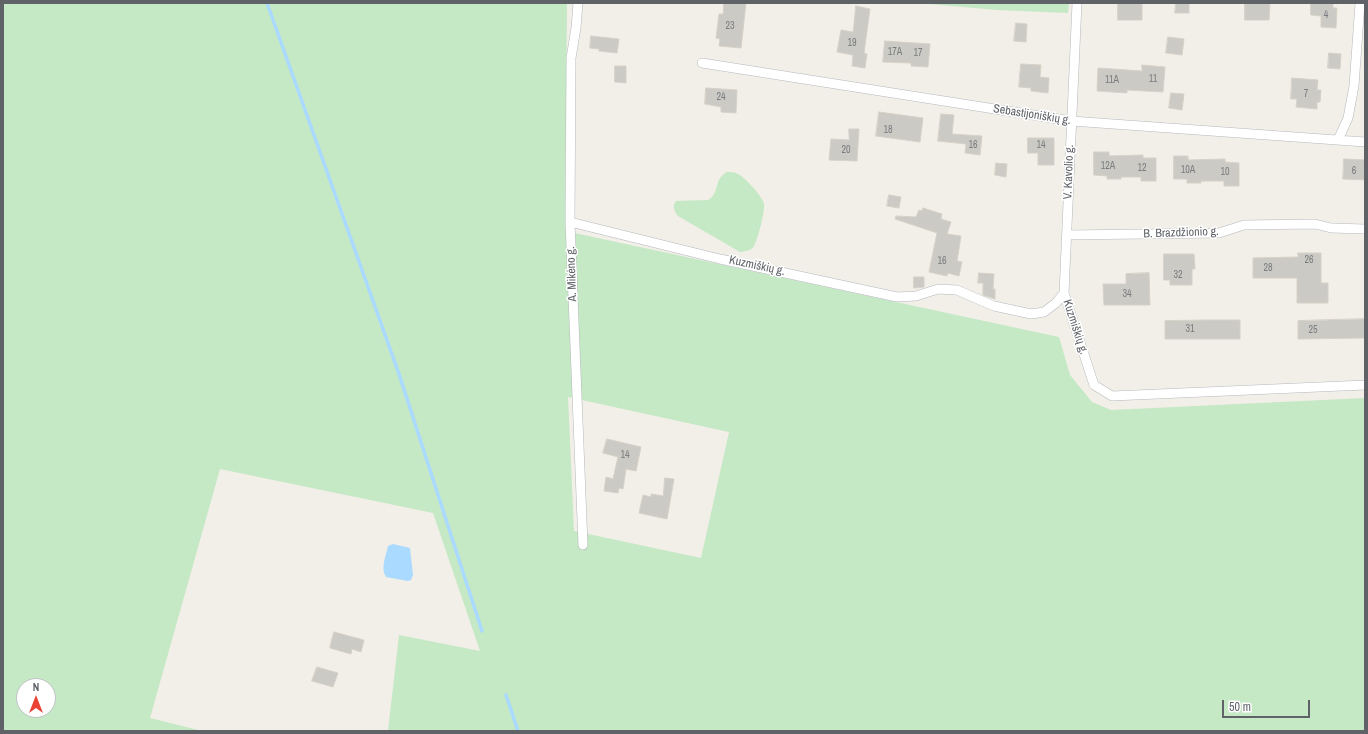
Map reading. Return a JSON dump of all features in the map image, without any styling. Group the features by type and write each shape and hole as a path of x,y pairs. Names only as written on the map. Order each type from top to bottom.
{"street":[{"name":"A. Mikėno g.","path":"578,3 571,58 570,222 583,545"},
{"name":"V. Kavolio g.","path":"1064,293 1071,121 1078,3"},
{"path":"1338,140 1348,118 1352,99 1360,3"},
{"name":"Sebastijoniškių g.","path":"702,63 1071,121 1365,142"},
{"name":"Kuzmiškių g.","path":"570,222 720,259 897,297 916,296 938,289 957,290 994,306 1016,312 1031,314 1044,312 1056,303 1064,293"},
{"name":"B. Brazdžionio g.","path":"1067,235 1219,233 1244,225 1315,224 1331,228 1365,230"},
{"name":"Kuzmiškių g.","path":"1064,293 1094,385 1112,396 1365,385"}],"green space":[{"path":"3,3 567,3 565,231 1059,337 1070,375 1092,402 1111,410 1365,398 1365,731 388,731 399,635 480,651 433,513 220,469 150,718 202,731 3,731","holes":["568,397 729,432 701,558 574,531"]},
{"path":"918,3 1069,3 1068,13 997,10"},
{"path":"726,172 737,173 745,179 757,192 764,204 762,219 754,246 751,249 740,252 678,216 674,208 676,201 708,200 711,198 721,176"}],"water":[{"path":"393,544 410,548 413,575 411,580 408,581 386,577 384,573 384,562 388,546"}],"building":[{"path":"724,3 746,3 741,48 719,46 720,39 716,38 719,14 723,14"},
{"path":"1118,3 1142,3 1142,20 1118,20"},
{"path":"1176,3 1189,3 1189,13 1175,13"},
{"path":"1245,3 1270,3 1269,20 1245,20"},
{"path":"1311,3 1333,3 1333,8 1337,8 1336,28 1321,27 1321,16 1311,15"},
{"path":"856,6 870,9 864,53 867,54 865,68 852,66 853,55 837,52 841,30 853,32"},
{"path":"1016,23 1027,24 1026,42 1014,41"},
{"path":"591,36 619,39 617,53 599,51 599,49 590,48"},
{"path":"1168,37 1184,39 1182,55 1166,53"},
{"path":"885,41 930,44 928,67 911,66 911,63 883,62"},
{"path":"1329,53 1341,54 1340,69 1328,68"},
{"path":"1021,64 1041,65 1040,77 1049,78 1048,93 1031,91 1031,88 1019,87"},
{"path":"1142,65 1165,67 1163,92 1127,90 1127,93 1097,91 1098,68 1142,71"},
{"path":"615,66 626,66 626,83 615,82"},
{"path":"1292,78 1318,80 1317,90 1321,90 1320,102 1317,102 1317,109 1296,107 1297,99 1291,99"},
{"path":"706,88 737,90 736,113 721,112 721,107 705,104"},
{"path":"1171,93 1184,94 1182,110 1169,108"},
{"path":"879,112 923,118 920,142 876,136"},
{"path":"941,114 954,115 952,134 982,136 980,155 965,153 966,144 938,141"},
{"path":"849,129 859,129 857,161 829,160 831,139 849,140"},
{"path":"1028,138 1054,138 1054,165 1038,165 1038,153 1028,153"},
{"path":"1094,152 1109,152 1109,156 1143,155 1143,158 1156,158 1156,181 1141,181 1141,177 1107,179 1107,176 1094,175"},
{"path":"1174,156 1188,156 1188,160 1225,159 1225,162 1239,163 1239,186 1224,186 1224,181 1201,181 1201,183 1187,183 1187,179 1174,179"},
{"path":"1344,159 1365,160 1365,180 1343,179"},
{"path":"996,163 1007,164 1006,177 995,175"},
{"path":"889,195 901,197 899,208 887,206"},
{"path":"923,208 942,214 941,219 951,222 947,234 961,236 957,261 962,262 959,276 948,273 947,276 929,272 937,233 895,219 896,216 916,217 919,210 922,211"},
{"path":"1298,253 1321,253 1321,283 1328,283 1328,303 1297,303 1297,278 1253,278 1253,258 1298,257"},
{"path":"1164,254 1194,254 1195,269 1192,269 1192,285 1170,285 1170,280 1164,280"},
{"path":"979,273 994,274 993,289 995,289 995,299 983,295 983,283 978,283"},
{"path":"1149,273 1150,305 1104,305 1103,284 1126,284 1126,274"},
{"path":"914,277 924,277 924,287 914,288"},
{"path":"1365,319 1365,338 1298,339 1298,321"},
{"path":"1240,320 1240,339 1165,339 1165,321"},
{"path":"607,439 641,447 636,471 626,469 623,489 619,488 618,493 604,491 606,477 613,479 618,457 603,453"},
{"path":"665,478 674,479 667,519 639,513 643,495 651,497 651,494 663,496"},
{"path":"334,632 364,640 361,652 352,649 351,654 330,648"},
{"path":"317,667 338,673 333,687 312,681"}],"waterway":[{"path":"267,3 399,374 482,631"},
{"path":"506,695 518,731"}]}
